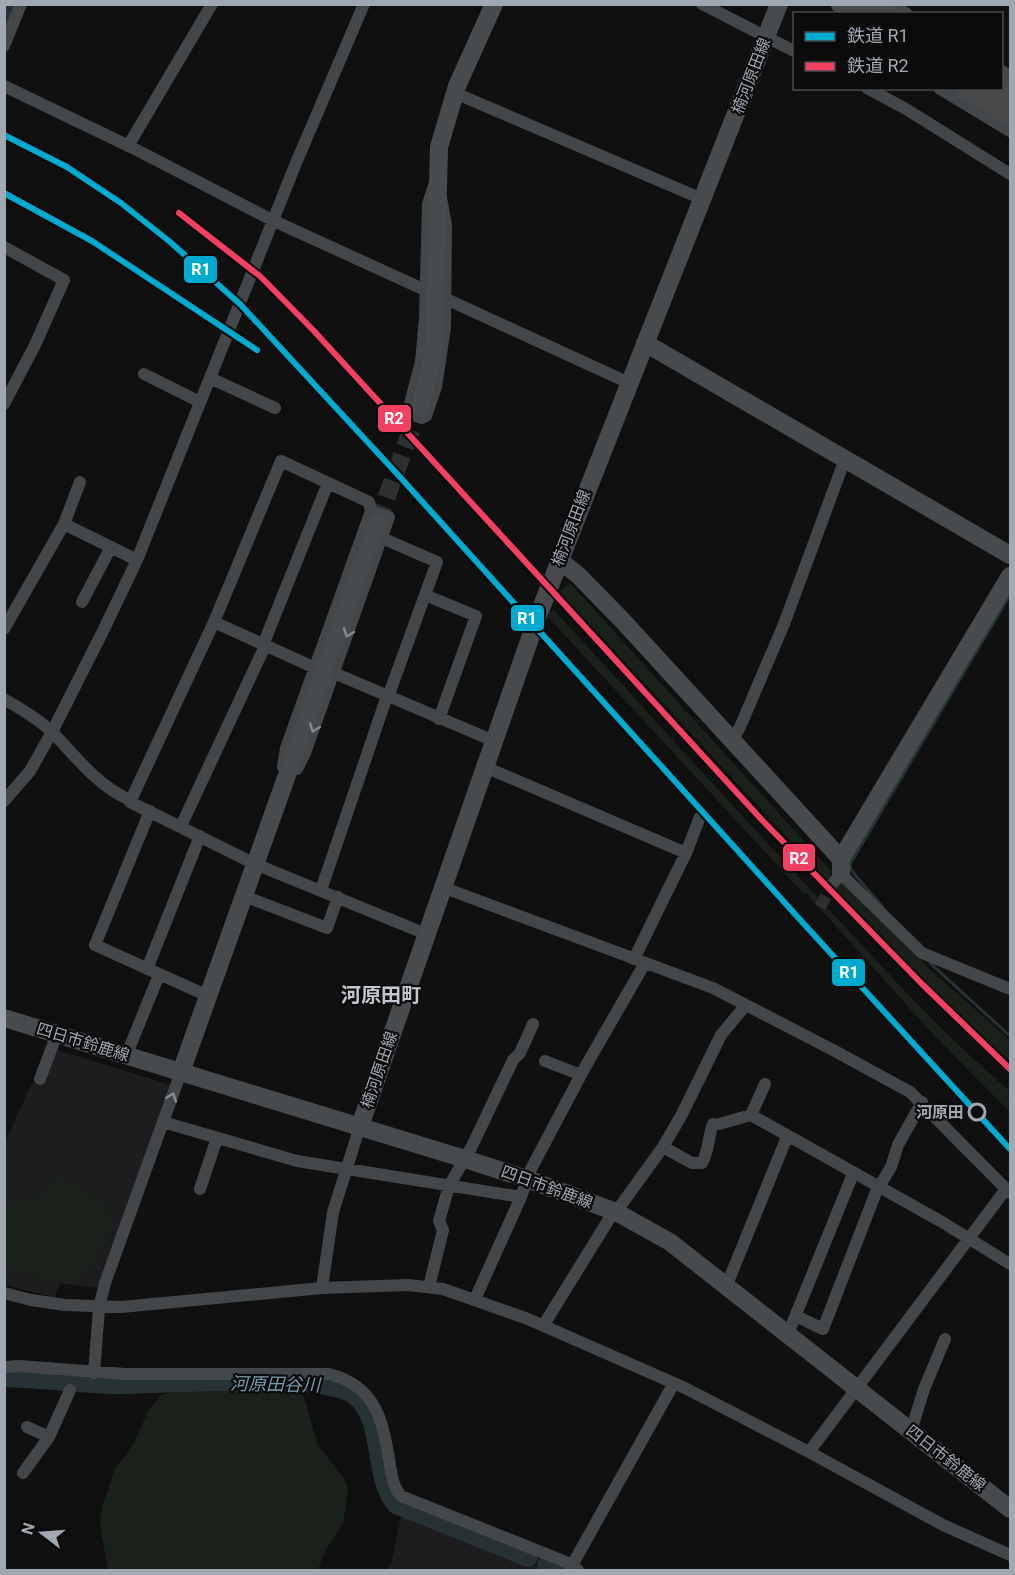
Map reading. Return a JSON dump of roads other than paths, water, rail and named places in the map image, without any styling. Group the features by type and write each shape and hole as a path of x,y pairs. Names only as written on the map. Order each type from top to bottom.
{"highway":[{"path":"969,90 1011,114"}],"main road":[{"path":"420,407 434,351 439,147 455,93 494,4"},
{"name":"楠河原田線","path":"360,1126 558,560 779,4"},
{"path":"645,343 1011,555"},
{"path":"181,1072 377,524"},
{"path":"558,560 578,575 622,620 732,741 838,872 1011,576"},
{"name":"四日市鈴鹿線","path":"4,1018 465,1159 615,1211 670,1242 1011,1509"}],"street":[{"path":"4,46 21,4"},
{"path":"128,146 212,4"},
{"path":"4,801 30,771 52,732 137,560 296,163 364,4"},
{"path":"702,4 793,50"},
{"path":"4,86 274,221 425,290"},
{"path":"871,90 906,109 1011,174"},
{"path":"942,90 1011,131"},
{"path":"455,93 702,199"},
{"path":"437,176 446,225 445,327 436,387 426,416 422,418 408,411 422,362 428,204 437,176"},
{"path":"4,247 64,280 35,345 5,401"},
{"path":"444,298 629,383"},
{"path":"144,374 200,402"},
{"path":"210,378 275,408"},
{"path":"732,741 784,624 845,459"},
{"path":"130,801 214,622 281,461 369,502 377,524 334,673 305,753 277,799"},
{"path":"4,629 64,524 80,482"},
{"path":"181,826 264,645 328,483"},
{"path":"64,524 137,560"},
{"path":"321,890 387,696 437,562 377,524"},
{"path":"277,799 286,748 315,668 377,524"},
{"path":"82,602 111,547"},
{"path":"425,595 476,616 440,719"},
{"path":"214,622 315,668"},
{"path":"334,673 494,741"},
{"path":"4,699 52,732 88,772 118,795 255,864 426,934"},
{"path":"485,767 686,853"},
{"path":"150,811 95,945 208,996"},
{"path":"475,1299 527,1179 640,961 700,818"},
{"path":"147,969 200,836"},
{"path":"838,872 922,953 1011,989"},
{"path":"442,887 712,988 881,1076 910,1092 922,1102 1009,1191 969,1238 809,1452"},
{"path":"244,896 327,928 338,897"},
{"path":"126,1056 159,975"},
{"path":"543,1326 615,1211 663,1147 721,1035 745,1006"},
{"path":"429,1287 443,1230 439,1221 449,1186 533,1024"},
{"path":"40,1079 57,1034"},
{"path":"545,1061 580,1075"},
{"path":"94,1373 99,1308 105,1283 181,1072"},
{"path":"750,1115 765,1084"},
{"path":"796,1317 823,1329 878,1187 891,1167 898,1145 922,1102"},
{"path":"663,1147 692,1163 702,1163 708,1146 708,1137 716,1124 750,1115 1011,1264"},
{"path":"163,1122 297,1161 521,1197"},
{"path":"322,1288 333,1212 360,1126"},
{"path":"726,1287 787,1137"},
{"path":"200,1189 218,1138"},
{"path":"788,1334 853,1174"},
{"path":"4,1293 32,1300 99,1308 171,1304 322,1288 388,1285 443,1289 543,1326 674,1383 809,1452 943,1525 1011,1555"},
{"path":"911,1431 924,1389 945,1339"},
{"path":"4,1367 19,1366 94,1373 329,1374 345,1378 362,1390 376,1408 384,1430 394,1486 401,1496 575,1569 632,1456 674,1383"},
{"path":"23,1473 49,1437 70,1390"},
{"path":"27,1427 49,1437"}],"waterway":[{"name":"河原田谷川","path":"4,26 13,4"},
{"path":"883,907 851,870 850,864 1010,595"},
{"path":"930,963 1010,1036"},
{"name":"河原田谷川","path":"4,1377 114,1384 277,1381 337,1387 355,1395 365,1405 375,1432 384,1477 396,1504 528,1557"},
{"name":"河原田谷川","path":"547,1565 560,1570"}],"tunnel":[{"path":"377,523 420,407"},
{"path":"820,907 834,882"}],"rail line":[{"name":"R1","path":"4,135 67,167 121,203 169,241 240,304 1010,1149"},
{"name":"R1","path":"4,193 92,241 257,350"},
{"name":"R2","path":"179,213 261,277 314,331 761,819 922,984 1010,1069"}],"place":[{"name":"河原田","path":"977,1112"}],"district":[{"name":"河原田町","path":"381,995"}]}
